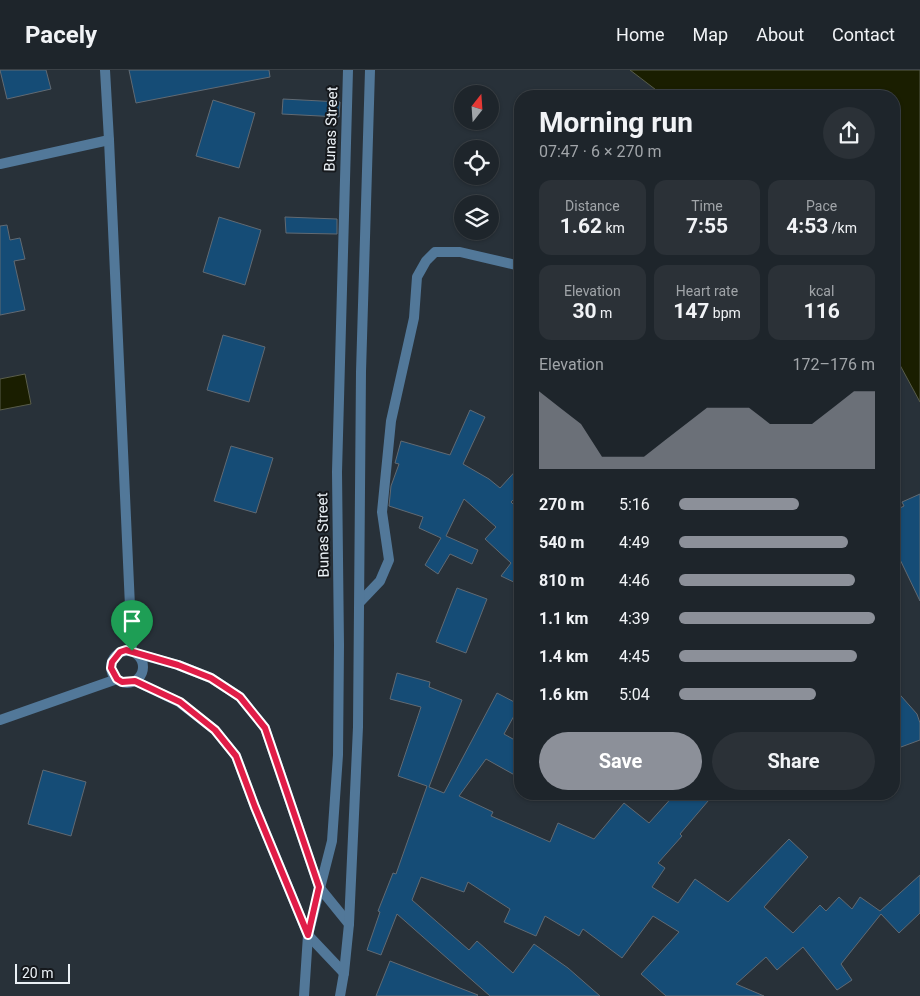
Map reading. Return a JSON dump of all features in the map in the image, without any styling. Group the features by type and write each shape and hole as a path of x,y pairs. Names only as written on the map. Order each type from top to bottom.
{"street":[{"path":"105,70 135,653 142,659 143,672 135,681"},
{"name":"Bunas Street","path":"304,996 308,935 332,840 338,755 337,472 348,70"},
{"path":"340,996 350,924 358,727 361,372 370,70"},
{"path":"0,164 109,140"},
{"path":"360,602 380,581 389,560 382,512 391,421 414,318 417,277 426,261 435,252 460,252 514,265"},
{"path":"344,973 308,935 236,756 215,730 180,702 135,681 122,682 117,679 111,668 115,656 126,650 178,665 211,678 240,697 265,728 319,887 350,924"},
{"path":"0,720 117,679"}],"shaded area":[{"path":"630,70 920,70 920,402 900,365 900,90 656,90"},
{"path":"25,374 31,404 0,410 0,379"}],"building":[{"path":"0,70 46,70 51,89 7,99"},
{"path":"129,70 269,70 270,77 136,103"},
{"path":"283,99 340,102 339,117 282,114"},
{"path":"213,100 255,113 239,168 196,156"},
{"path":"219,217 261,230 245,285 203,272"},
{"path":"285,217 337,219 337,234 286,233"},
{"path":"7,225 10,240 20,238 25,259 14,261 25,310 0,315 0,226"},
{"path":"223,335 265,347 249,402 207,390"},
{"path":"470,410 485,417 463,464 489,479 500,488 514,473 514,499 511,502 514,505 514,582 501,576 511,563 485,539 496,527 464,499 446,536 478,550 472,564 450,554 438,574 425,565 441,538 419,528 423,517 389,506 391,486 399,464 395,463 401,441 450,455"},
{"path":"231,446 273,458 256,513 214,501"},
{"path":"920,494 920,601 900,559 900,508 904,506 902,502"},
{"path":"457,588 487,599 466,653 436,642"},
{"path":"397,673 430,682 429,687 462,700 429,787 444,793 497,693 514,702 514,716 504,734 514,740 514,775 486,759 459,796 493,812 491,816 550,842 558,823 594,839 624,803 649,823 670,800 709,800 680,834 682,836 658,863 665,868 652,887 678,903 695,879 728,902 789,839 808,857 764,907 793,933 820,905 826,911 839,897 852,909 860,897 880,911 920,875 920,913 899,933 881,914 841,964 852,980 837,990 803,947 777,970 766,957 736,984 764,996 666,996 641,974 679,932 653,916 622,958 583,929 579,936 545,916 536,936 504,922 510,909 468,882 464,892 421,877 412,900 469,950 477,941 513,973 534,944 568,968 600,996 490,996 397,914 381,955 367,950 380,912 378,911 393,873 396,874 427,786 398,776 421,707 390,699"},
{"path":"900,695 917,714 920,723 920,740 901,747"},
{"path":"43,770 86,782 71,836 28,824"},
{"path":"390,961 478,995 376,996"}],"route":[{"path":"126,650 132,651 178,665 211,678 240,697 265,728 319,887 308,935 236,756 215,730 180,702 135,681 129,683 117,679 111,668 115,656 126,650"}]}
